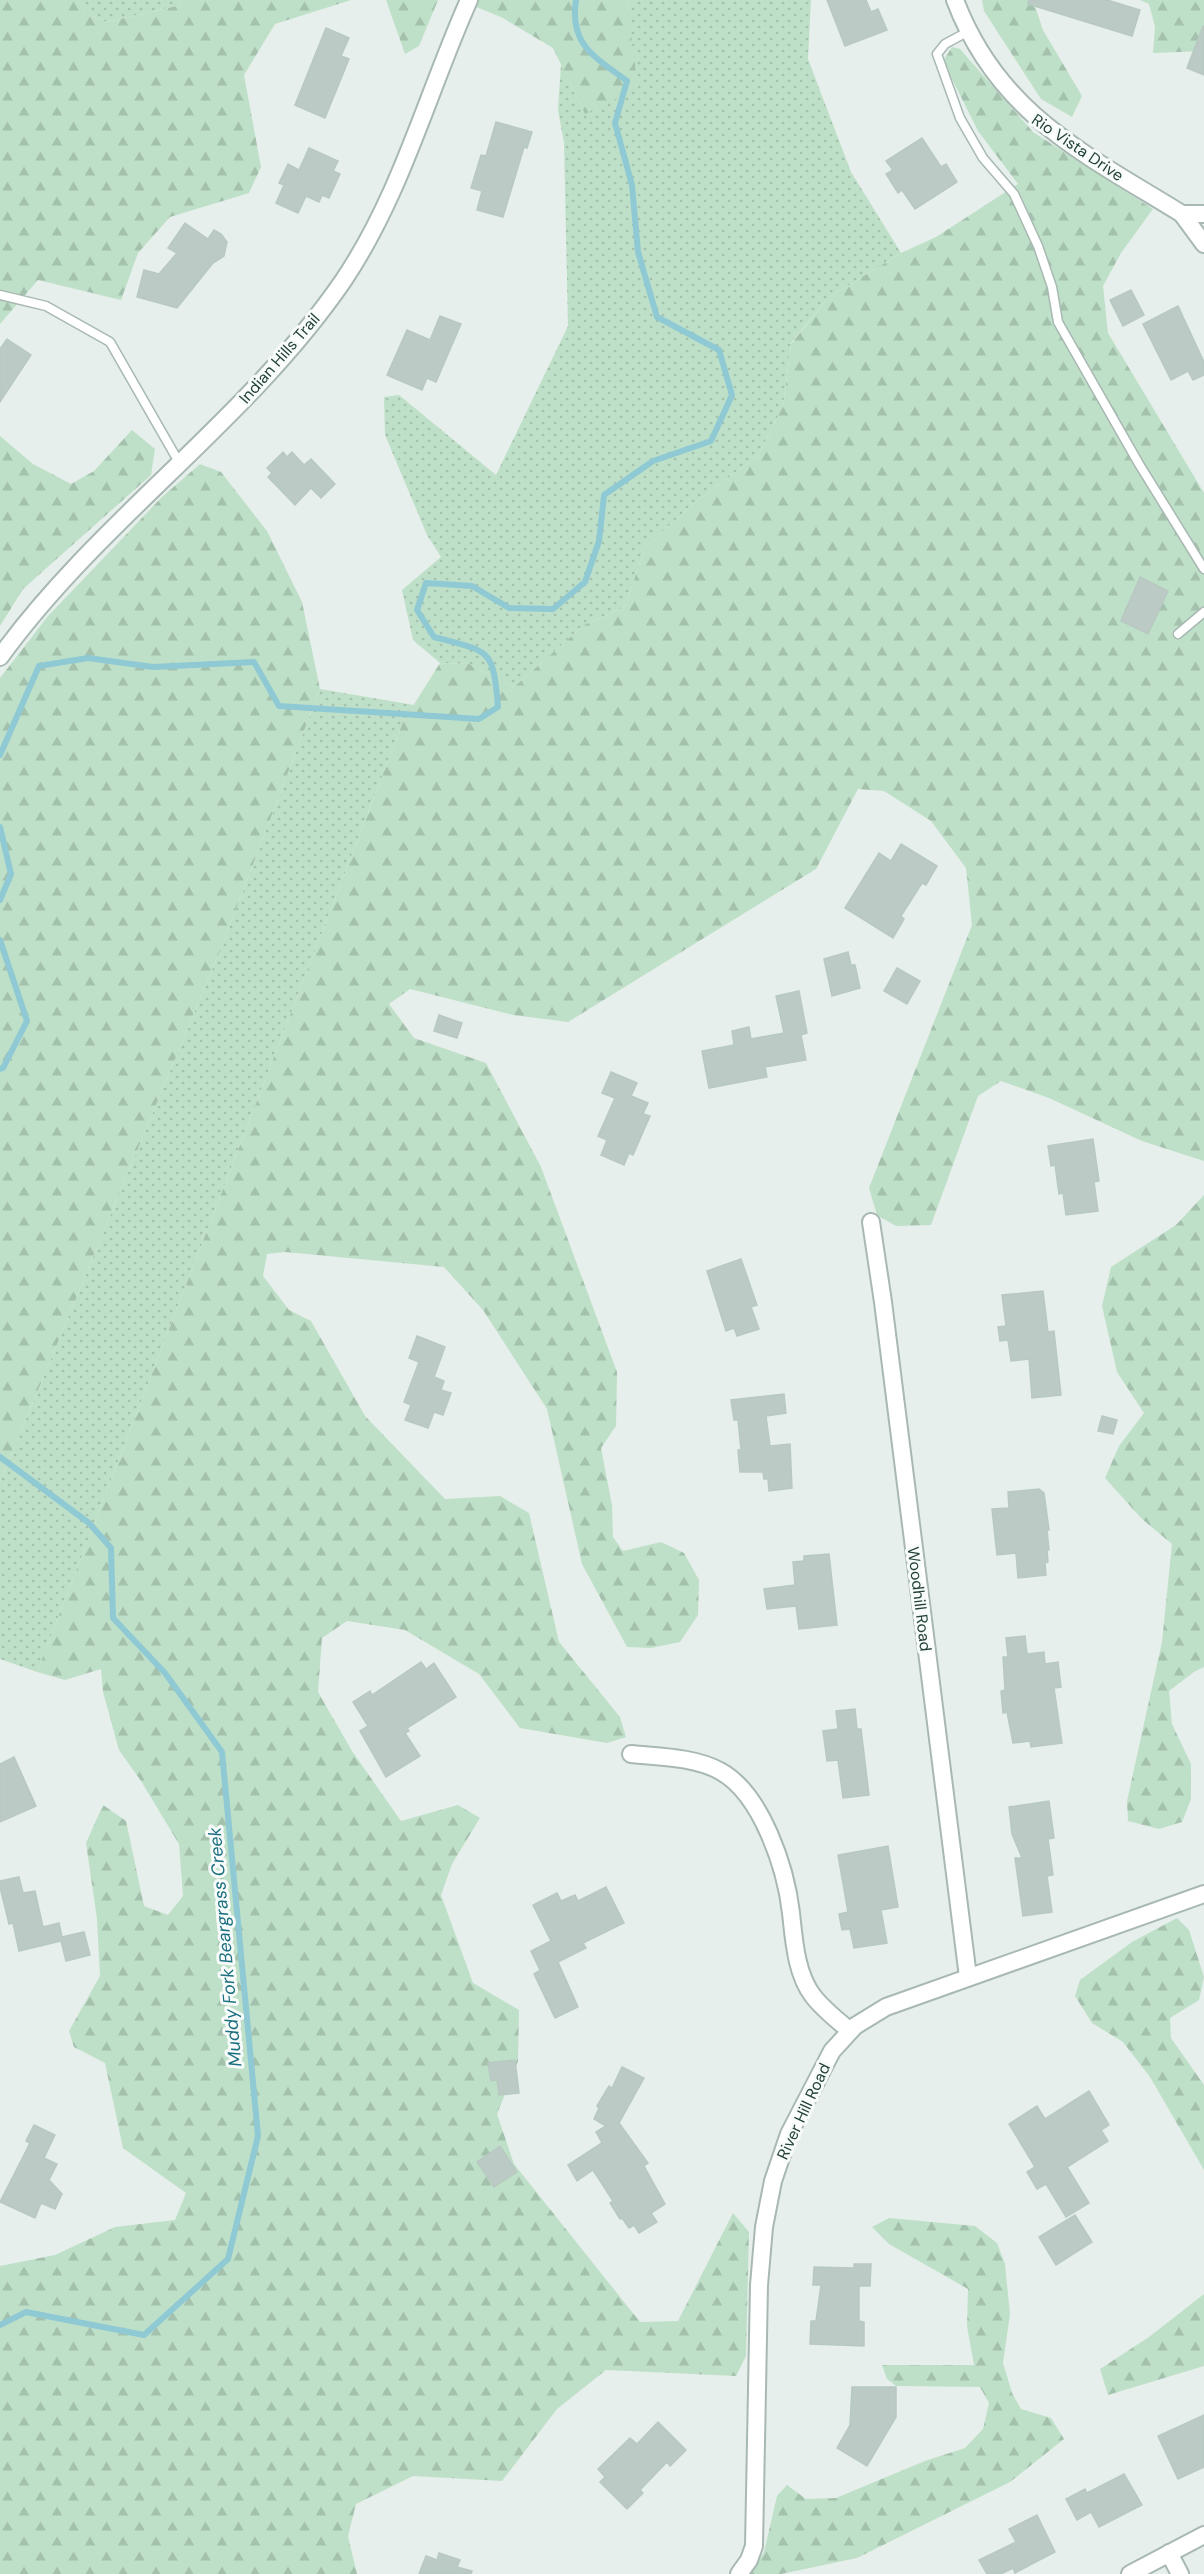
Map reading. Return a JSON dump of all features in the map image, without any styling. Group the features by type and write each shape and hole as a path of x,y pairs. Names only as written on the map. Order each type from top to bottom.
{"street":[{"name":"Indian Hills Trail","path":"0,657 29,617 65,577 180,465 268,375 302,335 368,242 398,181 469,0"},
{"name":"Rio Vista Drive","path":"955,0 989,67 1025,110 1056,134 1182,214 1204,244"},
{"path":"1182,214 1204,214"},
{"name":"Woodhill Road","path":"870,1222 882,1295 968,1977"},
{"path":"631,1754 669,1758 719,1771 734,1780 749,1797 788,1888 799,1963 812,1995 849,2030"},
{"name":"River Hill Road","path":"739,2574 749,2560 754,2546 759,2296 764,2227 773,2181 789,2134 823,2066 849,2030 886,2007 1204,1894"},
{"path":"1130,2574 1204,2535"},
{"path":"1169,2553 1180,2574"}],"lane":[{"path":"969,31 945,44 937,54 960,118 982,158 1014,194 1038,246 1052,286 1058,322 1139,464 1204,568"},
{"path":"0,295 46,306 110,342 180,465"},
{"path":"1178,634 1204,612"}],"green space":[{"path":"0,0 77,0 86,14 107,22 181,5 182,0 351,0 275,24 244,75 261,167 249,193 170,217 138,253 121,300 38,280 0,324"},
{"path":"77,0 182,0 181,5 107,22 86,14"},
{"path":"386,0 438,0 419,46 405,54"},
{"path":"459,0 629,0 628,12 638,88 585,114 553,48 501,17"},
{"path":"629,0 811,0 808,59 851,172 901,253 828,298 791,343 783,406 758,456 698,500 645,547 625,607 584,625 514,687 469,664 440,663 413,640 402,590 441,557 427,535 385,435 384,397 399,395 496,475 568,326 564,143 558,110 561,64 585,114 628,12"},
{"path":"982,0 1033,0 1043,30 1082,96 1072,117 1041,99 984,11"},
{"path":"1140,0 1204,0 1204,51 1153,53 1155,27 1149,4"},
{"path":"952,47 960,49 1033,132 1153,209 1121,253 1103,286 1108,333 1204,493 1204,1161 1142,1141 1049,1098 1001,1081 978,1096 931,1225 896,1226 877,1215 869,1188 972,925 966,868 931,821 884,791 858,789 816,869 568,1022 513,1015 410,989 389,1004 414,1038 486,1063 541,1167 617,1372 616,1426 601,1448 612,1505 613,1537 623,1551 661,1542 684,1553 699,1580 698,1615 680,1642 651,1648 627,1647 582,1564 547,1409 483,1310 444,1267 285,1252 267,1254 263,1276 289,1310 311,1321 365,1416 445,1499 500,1496 529,1513 559,1642 620,1717 626,1737 607,1743 520,1728 479,1674 405,1630 347,1621 322,1638 318,1692 352,1751 401,1821 458,1805 480,1818 452,1864 441,1895 473,1983 519,2010 518,2061 497,2114 514,2164 640,2322 678,2321 733,2213 749,2232 746,2356 736,2376 606,2370 557,2409 502,2481 413,2476 356,2504 348,2536 357,2574 0,2574 0,2266 55,2255 115,2227 175,2220 186,2193 123,2148 105,2063 74,2047 69,2031 100,1976 97,1919 86,1843 103,1805 126,1821 144,1906 168,1915 183,1896 179,1844 141,1781 119,1750 103,1692 101,1669 65,1680 37,1672 403,722 440,663 469,664 514,687 584,625 625,607 645,547 698,500 758,456 783,406 791,344 828,298 901,253 936,237 1018,184 978,131 943,61"},
{"path":"132,430 155,449 151,475 23,589 0,626 0,436 33,464 71,484 94,471"},
{"path":"200,464 221,472 267,531 302,602 320,689 221,948 0,1482 0,678 48,616 162,497"},
{"path":"320,689 414,705 403,722 37,1672 0,1659 0,1482 221,948"},
{"path":"1204,1195 1204,1667 1169,1691 1172,1724 1191,1764 1191,1799 1182,1822 1159,1829 1128,1821 1127,1801 1162,1642 1172,1544 1142,1519 1105,1478 1119,1446 1144,1413 1117,1372 1102,1306 1111,1267 1176,1225"},
{"path":"1177,1918 1189,1930 1204,1977 1199,2000 1170,2018 1171,2038 1204,2085 1204,2170 1150,2077 1123,2042 1092,2023 1075,1996 1080,1980 1132,1942"},
{"path":"889,2218 975,2226 997,2243 1005,2264 1010,2314 1003,2363 1012,2393 1021,2409 1051,2418 1064,2439 1010,2482 857,2558 781,2574 750,2574 764,2552 777,2496 787,2485 806,2499 836,2498 925,2461 965,2448 983,2429 989,2403 980,2387 896,2386 887,2379 882,2365 974,2365 967,2326 968,2289 889,2244 872,2227"},
{"path":"1204,2294 1204,2366 1108,2395 1100,2369 1149,2337"}],"building":[{"path":"827,0 866,0 871,12 878,9 887,30 845,46"},
{"path":"1029,0 1107,0 1140,10 1132,36 1028,4"},
{"path":"1204,26 1204,75 1187,68"},
{"path":"326,28 349,38 341,56 349,59 325,118 295,105"},
{"path":"496,122 532,132 527,148 524,147 503,217 477,210 482,191 471,188 481,155 486,156"},
{"path":"922,138 941,167 946,164 957,182 915,209 902,190 898,193 886,174 893,170 886,161"},
{"path":"309,148 338,161 333,171 340,174 329,198 322,195 319,202 306,196 298,213 276,203 284,185 279,183 288,164 299,170"},
{"path":"185,223 208,239 214,230 221,234 227,242 224,256 213,263 177,308 137,297 144,270 159,274 177,253 168,248"},
{"path":"1131,290 1144,315 1123,326 1110,300"},
{"path":"1178,306 1204,362 1204,375 1193,380 1188,371 1171,380 1143,324"},
{"path":"440,316 461,324 436,382 427,378 422,390 387,375 407,330 430,340"},
{"path":"7,339 31,355 0,402 0,349"},
{"path":"283,452 287,457 292,452 304,465 311,459 335,484 321,498 311,488 295,505 268,477 272,473 267,468"},
{"path":"1140,577 1168,591 1148,634 1121,621"},
{"path":"901,844 937,866 926,885 922,883 901,916 904,919 893,938 845,908 879,853 891,861"},
{"path":"848,952 851,965 855,965 860,988 832,996 824,959"},
{"path":"897,968 920,981 907,1004 884,991"},
{"path":"799,991 807,1033 801,1035 806,1060 765,1067 767,1077 709,1088 702,1051 734,1045 732,1031 749,1027 751,1039 784,1033 776,996"},
{"path":"439,1015 462,1023 457,1038 434,1031"},
{"path":"611,1072 637,1083 631,1096 648,1103 643,1114 650,1116 633,1155 629,1153 624,1165 601,1155 607,1140 598,1136 615,1098 602,1093"},
{"path":"1093,1139 1099,1181 1094,1182 1098,1211 1066,1215 1063,1193 1059,1194 1055,1165 1051,1166 1048,1146"},
{"path":"741,1259 757,1305 751,1307 759,1329 737,1336 734,1328 726,1331 707,1271"},
{"path":"1043,1291 1048,1332 1054,1331 1061,1395 1032,1398 1029,1359 1011,1361 1008,1340 1000,1341 998,1327 1006,1326 1002,1295"},
{"path":"417,1336 445,1347 434,1377 444,1381 441,1390 451,1393 443,1415 434,1412 428,1428 405,1420 411,1405 404,1402 419,1362 409,1358"},
{"path":"784,1394 786,1413 766,1416 770,1446 790,1444 792,1488 769,1491 768,1479 764,1479 763,1472 740,1472 738,1450 741,1450 738,1420 734,1420 731,1400"},
{"path":"1102,1416 1117,1420 1113,1434 1098,1431"},
{"path":"1039,1489 1044,1493 1049,1530 1047,1530 1049,1550 1047,1550 1048,1562 1045,1563 1046,1575 1018,1578 1016,1553 997,1555 992,1509 1009,1508 1008,1492"},
{"path":"829,1554 837,1625 799,1629 796,1606 767,1609 764,1589 795,1585 793,1562 804,1561 804,1556"},
{"path":"1025,1636 1027,1654 1044,1652 1045,1664 1058,1662 1061,1687 1054,1688 1062,1743 1031,1747 1030,1741 1013,1743 1007,1712 1003,1713 1001,1691 1005,1690 1003,1657 1008,1657 1006,1638"},
{"path":"421,1662 426,1669 434,1663 456,1697 407,1728 409,1731 405,1733 420,1756 386,1777 360,1731 368,1726 353,1702 370,1691 372,1695"},
{"path":"855,1709 857,1729 861,1729 869,1795 843,1798 838,1760 827,1761 823,1731 838,1729 836,1711"},
{"path":"14,1757 36,1806 0,1822 0,1764"},
{"path":"1049,1801 1054,1838 1048,1839 1053,1875 1047,1876 1052,1912 1023,1916 1015,1858 1022,1858 1012,1834 1009,1807"},
{"path":"888,1846 898,1907 881,1910 887,1943 854,1948 850,1929 842,1930 839,1914 848,1912 838,1855"},
{"path":"19,1877 23,1893 35,1891 43,1927 59,1923 62,1937 84,1932 90,1955 66,1961 61,1941 19,1951 13,1923 9,1924 0,1881"},
{"path":"606,1887 624,1923 583,1943 586,1948 558,1962 578,2007 555,2018 534,1974 540,1970 531,1951 551,1941 533,1905 557,1893 561,1901 575,1895 578,1901"},
{"path":"515,2060 519,2093 499,2095 497,2080 491,2081 488,2063"},
{"path":"622,2067 644,2078 619,2123 648,2163 644,2166 665,2204 651,2213 657,2222 639,2233 634,2225 629,2228 622,2218 620,2219 610,2203 613,2201 593,2170 577,2181 568,2165 602,2143 596,2132 606,2126 594,2119 599,2108 597,2106 609,2086 612,2088"},
{"path":"1089,2091 1109,2125 1101,2130 1108,2141 1067,2167 1089,2203 1066,2217 1046,2184 1037,2189 1027,2172 1035,2167 1009,2124 1037,2106 1045,2119"},
{"path":"34,2125 55,2135 44,2158 57,2164 49,2180 62,2194 55,2209 41,2203 35,2218 0,2202 30,2143 26,2141"},
{"path":"500,2146 517,2172 494,2187 477,2162"},
{"path":"1075,2215 1092,2242 1056,2265 1039,2237"},
{"path":"854,2264 871,2264 870,2286 859,2286 859,2321 864,2322 864,2346 810,2344 811,2321 816,2321 821,2285 813,2285 814,2267 854,2268"},
{"path":"852,2387 896,2387 896,2417 867,2466 837,2448 850,2425"},
{"path":"1204,2415 1204,2467 1178,2479 1158,2436"},
{"path":"658,2422 686,2450 670,2466 667,2462 640,2490 643,2493 627,2509 600,2482 605,2477 598,2469 630,2438 637,2444"},
{"path":"1124,2474 1142,2505 1099,2527 1091,2512 1077,2520 1066,2499 1085,2489 1087,2493"},
{"path":"1037,2515 1055,2552 1015,2573 1013,2568 1001,2574 987,2574 979,2560 1016,2542 1009,2529"},
{"path":"439,2553 460,2560 457,2567 472,2571 471,2574 419,2574 426,2556 437,2560"}],"waterway":[{"name":"Muddy Fork Beargrass Creek","path":"0,755 39,666 88,658 153,667 254,662 279,706 479,719 498,707 494,673 490,662 478,650 434,637 417,610 426,583 472,586 509,608 553,609 585,582 599,541 604,495 653,461 711,441 732,395 719,350 657,317 638,252 632,185 615,123 627,81 595,57 581,39 575,15 576,0"},
{"name":"Muddy Fork Beargrass Creek","path":"0,827 11,874 0,900"},
{"name":"Muddy Fork Beargrass Creek","path":"0,940 27,1021 3,1068 0,1069"},
{"name":"Muddy Fork Beargrass Creek","path":"0,1457 89,1523 111,1548 113,1618 165,1673 222,1752 258,2136 228,2259 144,2335 26,2312 0,2325"}]}
